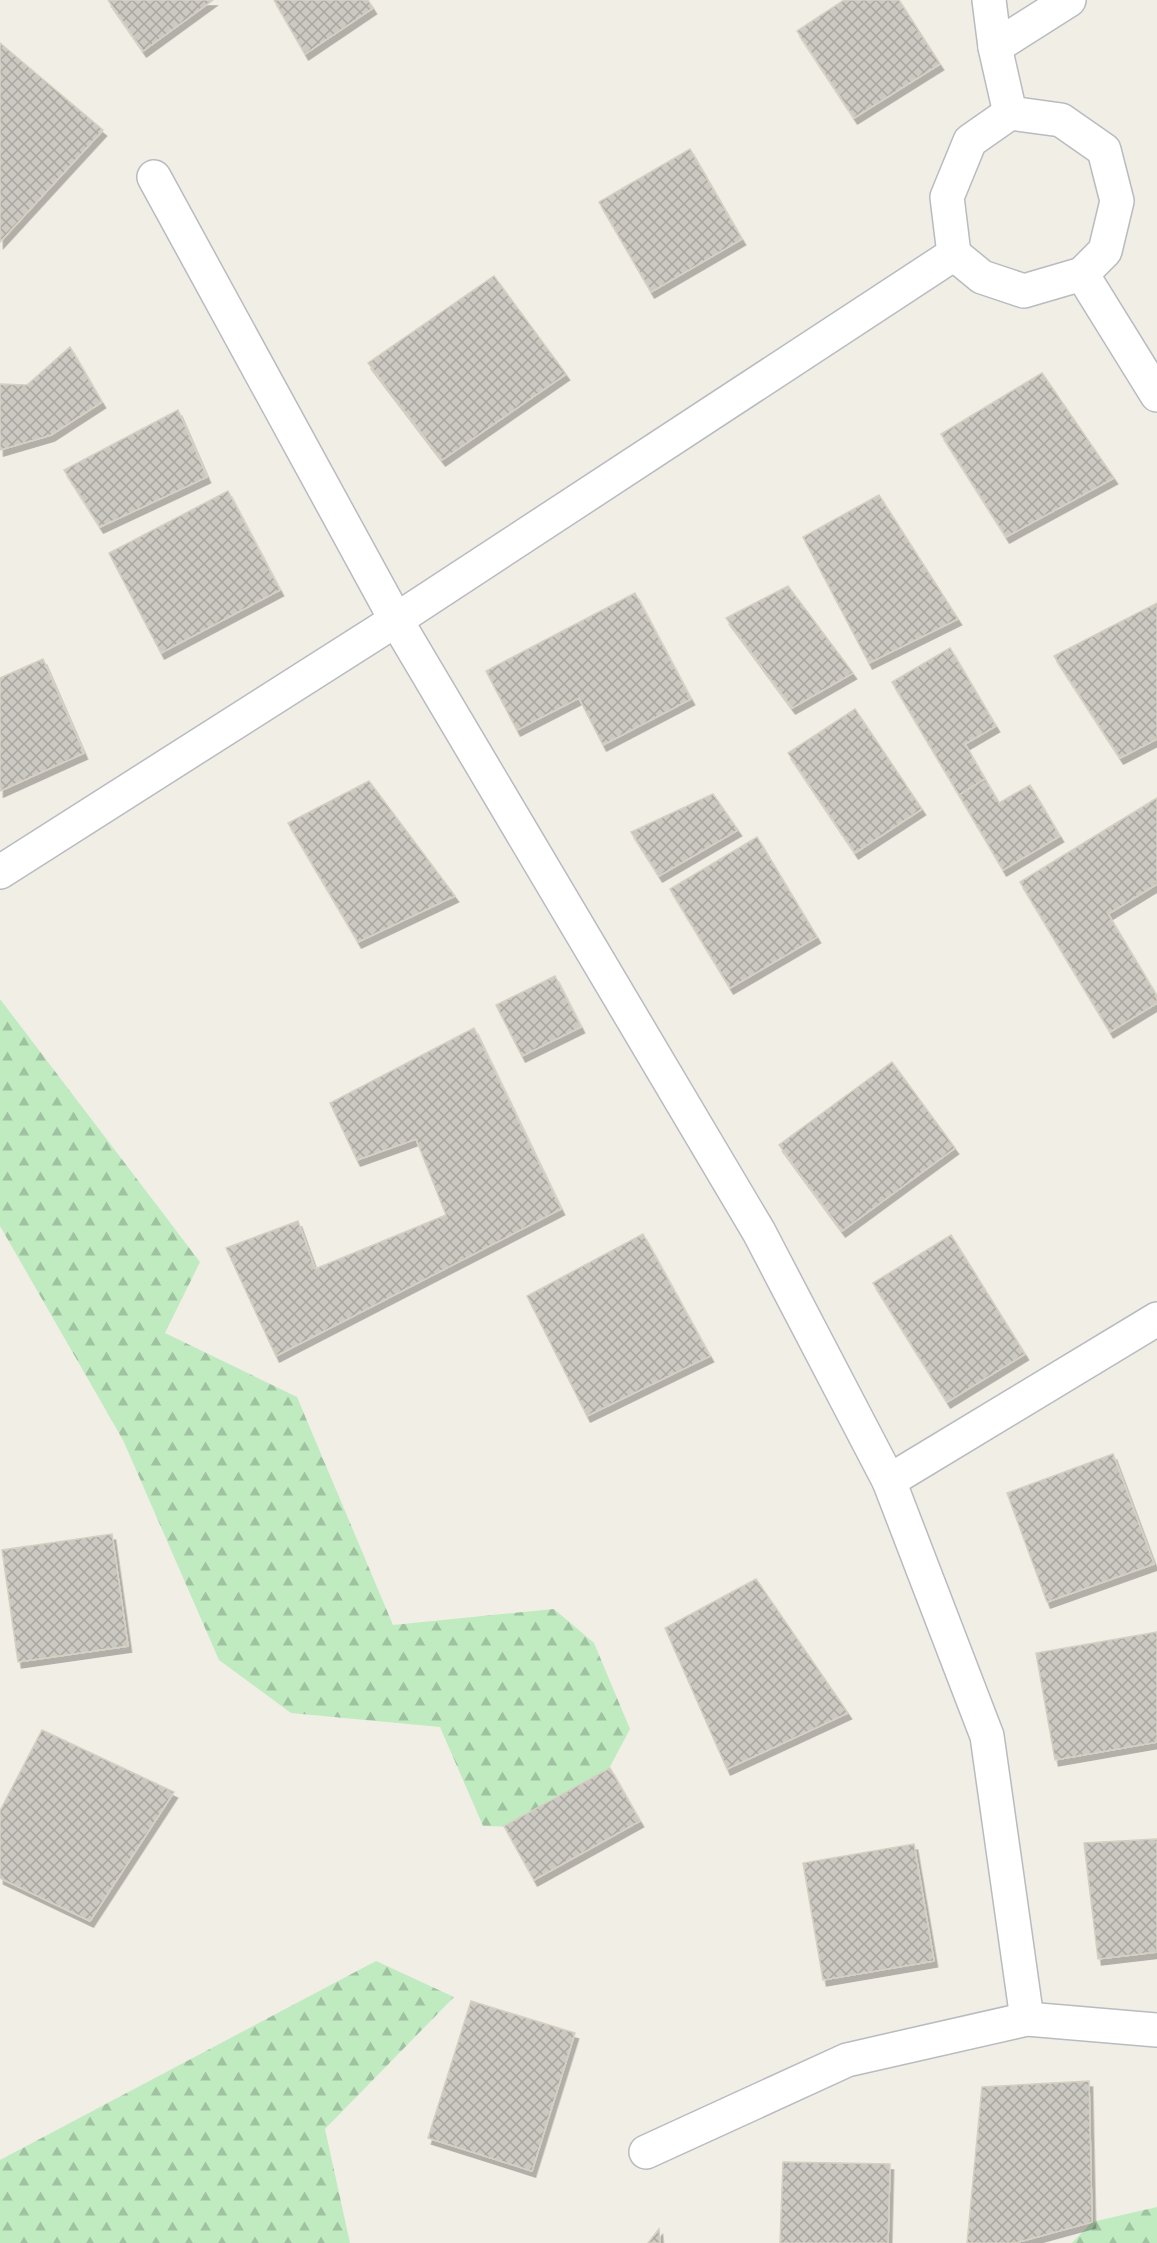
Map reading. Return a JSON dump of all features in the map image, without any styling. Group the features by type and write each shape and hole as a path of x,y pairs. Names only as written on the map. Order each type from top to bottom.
{"street":[{"path":"989,0 995,47 1010,113"},
{"path":"995,47 1069,0"},
{"path":"1010,113 1061,120 1104,150 1117,201 1105,251 1082,274 1024,291 982,277 954,254 948,197 970,141 1010,113"},
{"path":"154,177 396,620 759,1232 889,1481 987,1736 1027,2019"},
{"path":"0,872 396,620 954,254"},
{"path":"1082,274 1157,394"},
{"path":"889,1481 1157,1319"},
{"path":"646,2152 847,2060 1027,2019 1157,2030"}],"green space":[{"path":"0,999 200,1262 165,1333 297,1397 393,1625 554,1609 594,1643 630,1729 577,1829 483,1826 440,1727 291,1713 219,1660 123,1440 0,1226"},
{"path":"376,1961 454,1997 325,2129 350,2243 0,2243 0,2160"},
{"path":"1157,2207 1157,2243 1072,2243 1092,2222"}],"building":[{"path":"108,0 213,0 143,51"},
{"path":"274,0 368,0 373,8 305,54"},
{"path":"844,0 899,0 940,64 854,118 797,31"},
{"path":"0,43 103,130 0,242"},
{"path":"690,149 742,239 651,292 599,202"},
{"path":"494,276 566,374 442,460 368,363"},
{"path":"70,347 102,402 51,435 0,450 0,384 27,385"},
{"path":"1042,373 1114,478 1006,537 941,434"},
{"path":"178,410 207,477 100,527 64,470"},
{"path":"228,491 280,590 161,653 109,553"},
{"path":"879,495 958,619 869,663 803,537"},
{"path":"788,586 853,673 792,708 726,618"},
{"path":"635,593 691,699 603,745 579,698 517,730 486,671"},
{"path":"1157,603 1157,739 1120,758 1054,656"},
{"path":"950,648 996,726 965,744 985,779 959,795 892,682"},
{"path":"43,659 84,753 0,791 0,678"},
{"path":"855,709 922,809 855,853 788,753"},
{"path":"985,779 999,803 1030,785 1060,836 1003,870 959,795"},
{"path":"369,781 455,896 358,942 288,823"},
{"path":"713,794 738,830 659,876 631,832"},
{"path":"1157,798 1157,884 1108,914 1157,996 1157,1003 1110,1032 1020,882"},
{"path":"757,837 817,937 730,988 670,889"},
{"path":"555,976 581,1027 522,1056 496,1005"},
{"path":"474,1028 561,1209 276,1356 226,1248 298,1221 315,1269 446,1215 416,1139 357,1160 330,1103"},
{"path":"892,1062 955,1148 842,1231 779,1145"},
{"path":"643,1234 710,1356 587,1416 527,1296"},
{"path":"951,1235 1025,1354 947,1402 873,1283"},
{"path":"1113,1454 1154,1564 1047,1602 1007,1493"},
{"path":"112,1534 128,1646 18,1662 2,1550"},
{"path":"756,1579 848,1713 727,1769 665,1628"},
{"path":"1157,1632 1157,1742 1055,1760 1036,1653"},
{"path":"42,1730 174,1792 90,1921 0,1878 0,1811"},
{"path":"610,1768 640,1821 534,1880 504,1826"},
{"path":"1157,1839 1157,1952 1098,1959 1084,1843"},
{"path":"914,1844 934,1961 823,1980 803,1863"},
{"path":"471,2001 575,2033 532,2171 428,2138"},
{"path":"1089,2081 1092,2222 1015,2243 967,2243 982,2087"},
{"path":"783,2162 890,2164 888,2243 780,2243"},
{"path":"659,2229 660,2243 648,2243"}]}
